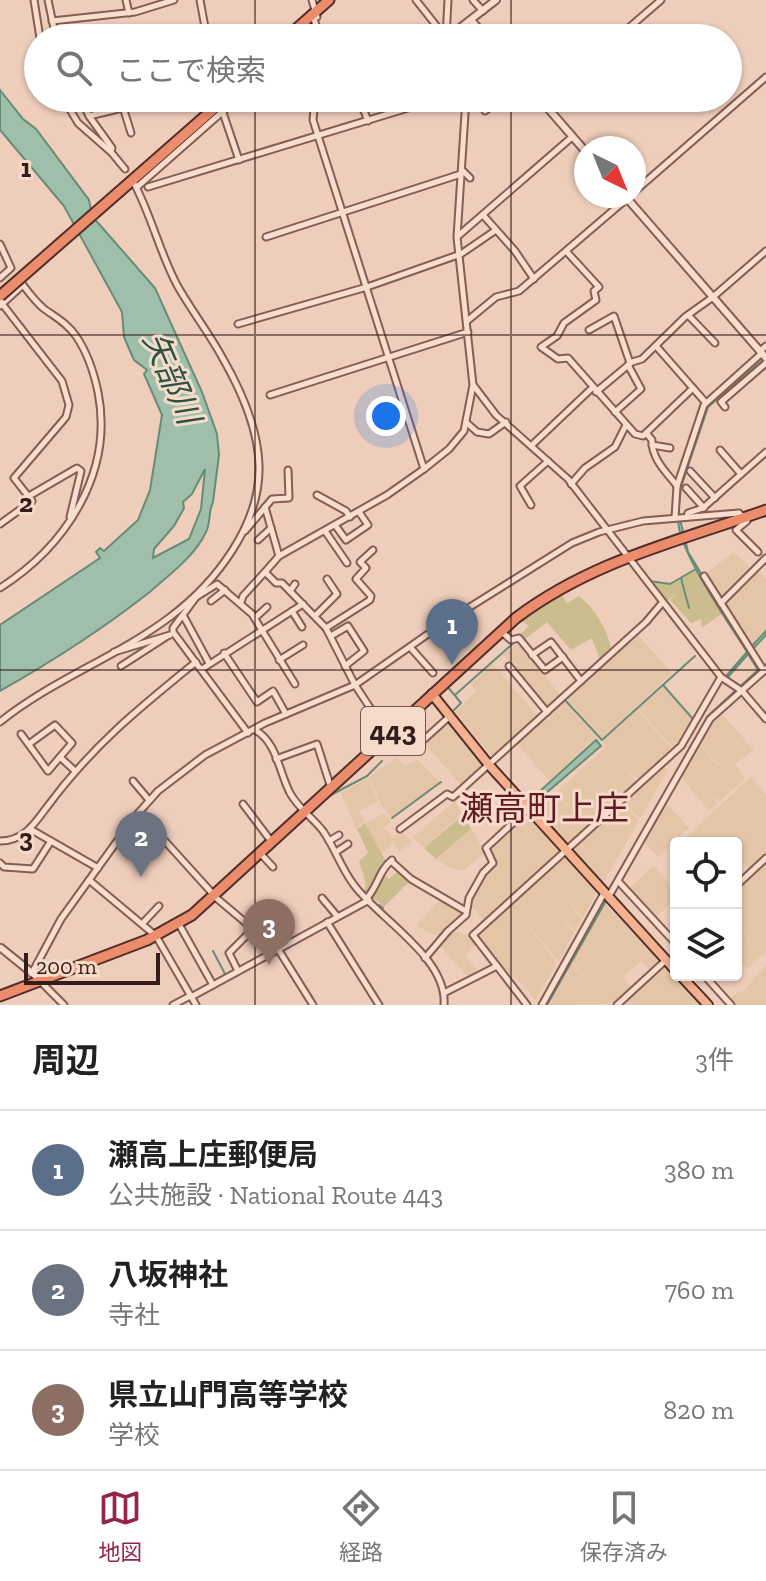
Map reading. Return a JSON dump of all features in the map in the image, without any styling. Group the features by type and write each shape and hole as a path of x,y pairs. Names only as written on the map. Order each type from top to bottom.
{"highway":[{"path":"308,24 329,0"},
{"path":"305,24 336,0"},
{"path":"0,288 209,112"},
{"path":"1,302 118,188"},
{"name":"443","path":"0,996 36,978 156,936 192,915 531,606 575,579 766,510"}],"main road":[{"path":"432,694 489,765 670,964"},
{"path":"686,981 708,1005"}],"street":[{"path":"34,0 38,24"},
{"path":"48,0 53,24"},
{"path":"126,0 129,13"},
{"path":"52,21 129,13 174,0"},
{"path":"200,0 204,24"},
{"path":"312,0 317,24"},
{"path":"416,0 435,24"},
{"path":"447,24 448,0"},
{"path":"473,0 483,11"},
{"path":"465,24 496,0"},
{"path":"633,24 661,0"},
{"path":"471,20 475,24"},
{"path":"742,98 766,77"},
{"path":"71,112 78,123 125,169"},
{"path":"87,112 112,148 111,152"},
{"path":"89,116 104,112"},
{"path":"125,112 131,133"},
{"path":"211,112 136,186 172,275 223,359 250,417 258,451 259,475 250,513 240,536"},
{"path":"224,112 239,160"},
{"path":"313,112 424,469"},
{"path":"364,112 368,121"},
{"path":"148,187 397,112"},
{"path":"241,602 279,556 359,512 424,469 449,449 464,431 473,385 457,237 465,112"},
{"path":"457,237 572,137 553,112"},
{"path":"646,181 726,112"},
{"path":"461,172 470,178"},
{"path":"266,237 461,172"},
{"path":"467,321 496,297 519,291 615,208"},
{"path":"639,208 764,354"},
{"path":"483,215 534,279"},
{"path":"238,324 367,287 458,256 496,230"},
{"path":"0,588 48,548 68,522 87,494 101,443 100,401 90,365 76,336 36,301 11,268 1,248"},
{"path":"566,251 599,287 594,291 596,300 564,323 557,336 541,347 558,359 568,358 635,434 643,436 693,388"},
{"path":"532,445 594,390 629,364 642,359 688,315 766,251"},
{"path":"0,278 11,268"},
{"path":"0,524 32,501 14,478 66,417 69,405 62,381 1,302 23,285"},
{"path":"688,315 715,343"},
{"path":"589,330 614,316 629,364 641,389 615,412"},
{"path":"270,395 468,332"},
{"path":"656,346 706,403"},
{"path":"675,518 677,486 706,403 764,354"},
{"path":"725,407 721,402 764,354"},
{"path":"473,385 496,415 571,484 721,677 742,691 766,719"},
{"path":"467,422 477,432 489,434 506,422"},
{"path":"571,484 585,468 615,447 626,425"},
{"path":"646,433 652,440 660,465 677,486"},
{"path":"652,445 670,448"},
{"path":"720,450 741,474"},
{"path":"687,517 688,513 704,508 766,452"},
{"path":"531,505 520,486 548,461"},
{"path":"29,496 77,468 81,471 68,522"},
{"path":"121,666 172,634 173,628 240,536 272,499 289,498 288,470"},
{"path":"690,471 715,498"},
{"path":"686,488 704,508"},
{"path":"317,495 346,511 350,517"},
{"path":"265,507 279,556"},
{"path":"335,525 346,540 368,525 359,512"},
{"path":"36,978 61,919 133,819 183,769 205,755 286,714 355,685 562,549 607,531 643,521 739,513 747,521 736,530 758,552"},
{"path":"258,540 271,528"},
{"path":"325,531 347,563"},
{"path":"326,628 370,600 371,596 356,579 366,568 360,562 373,550"},
{"path":"721,603 766,558"},
{"path":"265,572 276,583 282,583 326,628 355,685 388,735"},
{"path":"542,1005 606,895 618,881 710,719 765,670 704,576"},
{"path":"315,616 337,594 327,579"},
{"path":"0,722 217,584 241,602 255,618 295,684"},
{"path":"290,591 295,584"},
{"path":"211,601 225,590"},
{"path":"400,829 447,794 453,797 646,622 662,603"},
{"path":"202,669 303,604"},
{"path":"255,618 267,607"},
{"path":"292,611 302,627"},
{"path":"183,615 210,664"},
{"path":"331,636 348,626 364,651 345,666"},
{"path":"503,633 511,640 519,638 545,670 563,657"},
{"path":"109,653 172,634"},
{"path":"172,634 252,732 268,740 291,796 329,841 352,882 425,958 442,981 444,1005"},
{"path":"532,655 551,642 581,681"},
{"path":"279,660 303,645"},
{"path":"410,647 433,673"},
{"path":"224,653 257,702 273,691 286,714"},
{"path":"0,842 23,836 75,771 117,726 196,662"},
{"path":"509,666 547,712"},
{"path":"527,1005 473,935 681,746 721,677"},
{"path":"418,745 450,716"},
{"path":"21,734 48,771 72,743 55,725 29,744"},
{"path":"276,759 317,744 331,788"},
{"path":"60,757 75,771"},
{"path":"133,781 149,800"},
{"path":"243,804 272,842"},
{"path":"425,958 466,915 469,898 493,863 486,848 529,808"},
{"path":"133,819 165,841 213,894 277,949 313,1005"},
{"path":"30,829 98,868"},
{"path":"329,841 339,835"},
{"path":"0,863 4,867 33,869 51,841"},
{"path":"336,852 348,844"},
{"path":"260,853 273,867"},
{"path":"742,880 766,858"},
{"path":"173,1005 368,899 384,867 392,861 411,879 464,910"},
{"path":"89,880 156,936 196,1005"},
{"path":"618,881 670,937"},
{"path":"322,898 337,916"},
{"path":"142,924 159,906"},
{"path":"327,922 379,1005"},
{"path":"180,926 213,985"},
{"path":"238,971 229,953 253,929"},
{"path":"0,947 64,1005"},
{"path":"617,1005 666,960"},
{"path":"444,993 497,966"},
{"path":"709,981 731,1005"}],"shaded area":[{"path":"734,552 751,569 721,600 705,574"},
{"path":"697,569 723,613 703,627 702,619 691,623 670,600 677,593 664,603 649,582 670,585 680,579 689,602 682,578"},
{"path":"757,569 766,579 766,629 750,646 723,604"},
{"path":"560,592 567,603 579,596 600,619 611,648 600,660 592,638 571,650 547,622 524,640 520,635 529,626 521,620"},
{"path":"636,633 672,673 623,719 620,718 622,720 602,738 566,698"},
{"path":"518,642 560,695 549,707 503,655"},
{"path":"493,664 538,717 492,756 455,712 476,691 471,684"},
{"path":"663,687 693,721 674,749 638,709"},
{"path":"563,700 596,737 549,780 516,743 546,716 551,720 548,715"},
{"path":"637,710 673,750 640,780 628,771 637,783 568,846 536,811 606,747 603,741"},
{"path":"720,712 754,750 735,764 745,778 719,802 710,794 717,803 709,811 680,776 699,744 717,765 721,762 717,763 699,743 712,719"},
{"path":"447,721 485,766 464,785 424,743"},
{"path":"397,757 405,767 417,759 440,782 392,818 382,806 369,777"},
{"path":"662,766 668,770 640,819 623,802"},
{"path":"751,777 766,794 766,855 750,870 742,863 742,837 686,837"},
{"path":"368,778 378,801 359,811 364,822 356,828 341,793"},
{"path":"455,801 462,814 424,847 412,838"},
{"path":"622,802 639,821 601,882 570,848 603,819 606,820 605,817"},
{"path":"666,803 689,828 679,837 670,837 670,846 658,857 643,841"},
{"path":"384,813 391,822 384,827 393,838 401,832 412,842 400,852 393,843 382,853 365,823"},
{"path":"527,814 561,851 485,921 469,904 495,862 491,847"},
{"path":"463,815 471,829 436,859 424,848"},
{"path":"365,823 387,863 380,870 368,895 364,892 366,884 359,861 368,853 357,829"},
{"path":"471,829 485,852 463,871 448,867 437,859"},
{"path":"563,855 597,892 583,917 565,898 582,919 575,931 547,899 574,932 559,962 518,913 557,963 535,1000 525,986 510,974 521,963 507,975 476,936 533,883 536,885 535,881"},
{"path":"766,861 766,937 742,911 742,883"},
{"path":"654,866 670,884 670,904 656,917 629,888"},
{"path":"399,870 411,880 384,907 372,897 383,874 389,879"},
{"path":"441,899 464,912 439,936 416,926"},
{"path":"606,905 660,961 649,969 641,961 623,977 616,969 631,987 613,1004 549,1005 566,974 574,982 566,972 572,963 593,985 572,961 598,913"},
{"path":"742,911 766,938 766,952 747,969 742,963 742,932 758,948 742,931"},
{"path":"452,931 470,936 477,943 465,955 478,972 469,978 440,946"},
{"path":"664,966 670,972 670,981 678,981 700,1005 621,1005"},
{"path":"766,966 766,1005 733,1005 730,999 740,990 742,992"}],"water":[{"name":"矢部川","path":"0,90 23,119 36,129 89,200 92,216 155,288 202,392 217,434 219,455 208,528 189,557 115,618 0,691 0,625 100,558 96,552 100,548 104,551 138,520 150,490 162,415 144,374 147,370 134,360 124,337 122,312 64,206 0,130","holes":["205,469 201,509 189,539 153,558 154,549 174,526 184,508 183,502 192,494"]},
{"path":"679,515 688,552 748,650 766,631 766,635 750,652 761,669 766,664 766,667 710,717 547,1005 544,1005 708,716 758,670 748,654 727,675 747,652 692,562 684,543 679,527"},
{"path":"596,740 601,746 538,800 534,807 529,801"}],"waterway":[{"path":"678,515 681,487 708,407 764,359"},
{"path":"649,581 670,584 696,569"},
{"path":"681,578 689,608"},
{"path":"455,695 517,640"},
{"path":"564,699 602,740 695,656"},
{"path":"663,685 693,719"},
{"path":"447,686 461,703 453,711"},
{"path":"329,796 367,776 382,761"},
{"path":"392,818 441,782"},
{"path":"379,905 383,908"},
{"path":"213,951 225,974"}],"place":[{"name":"瀬高上庄郵便局","path":"452,665"},
{"name":"八坂神社","path":"141,877"},
{"name":"県立山門高等学校","path":"269,965"}],"district":[{"name":"瀬高町上庄","path":"544,808"}]}
